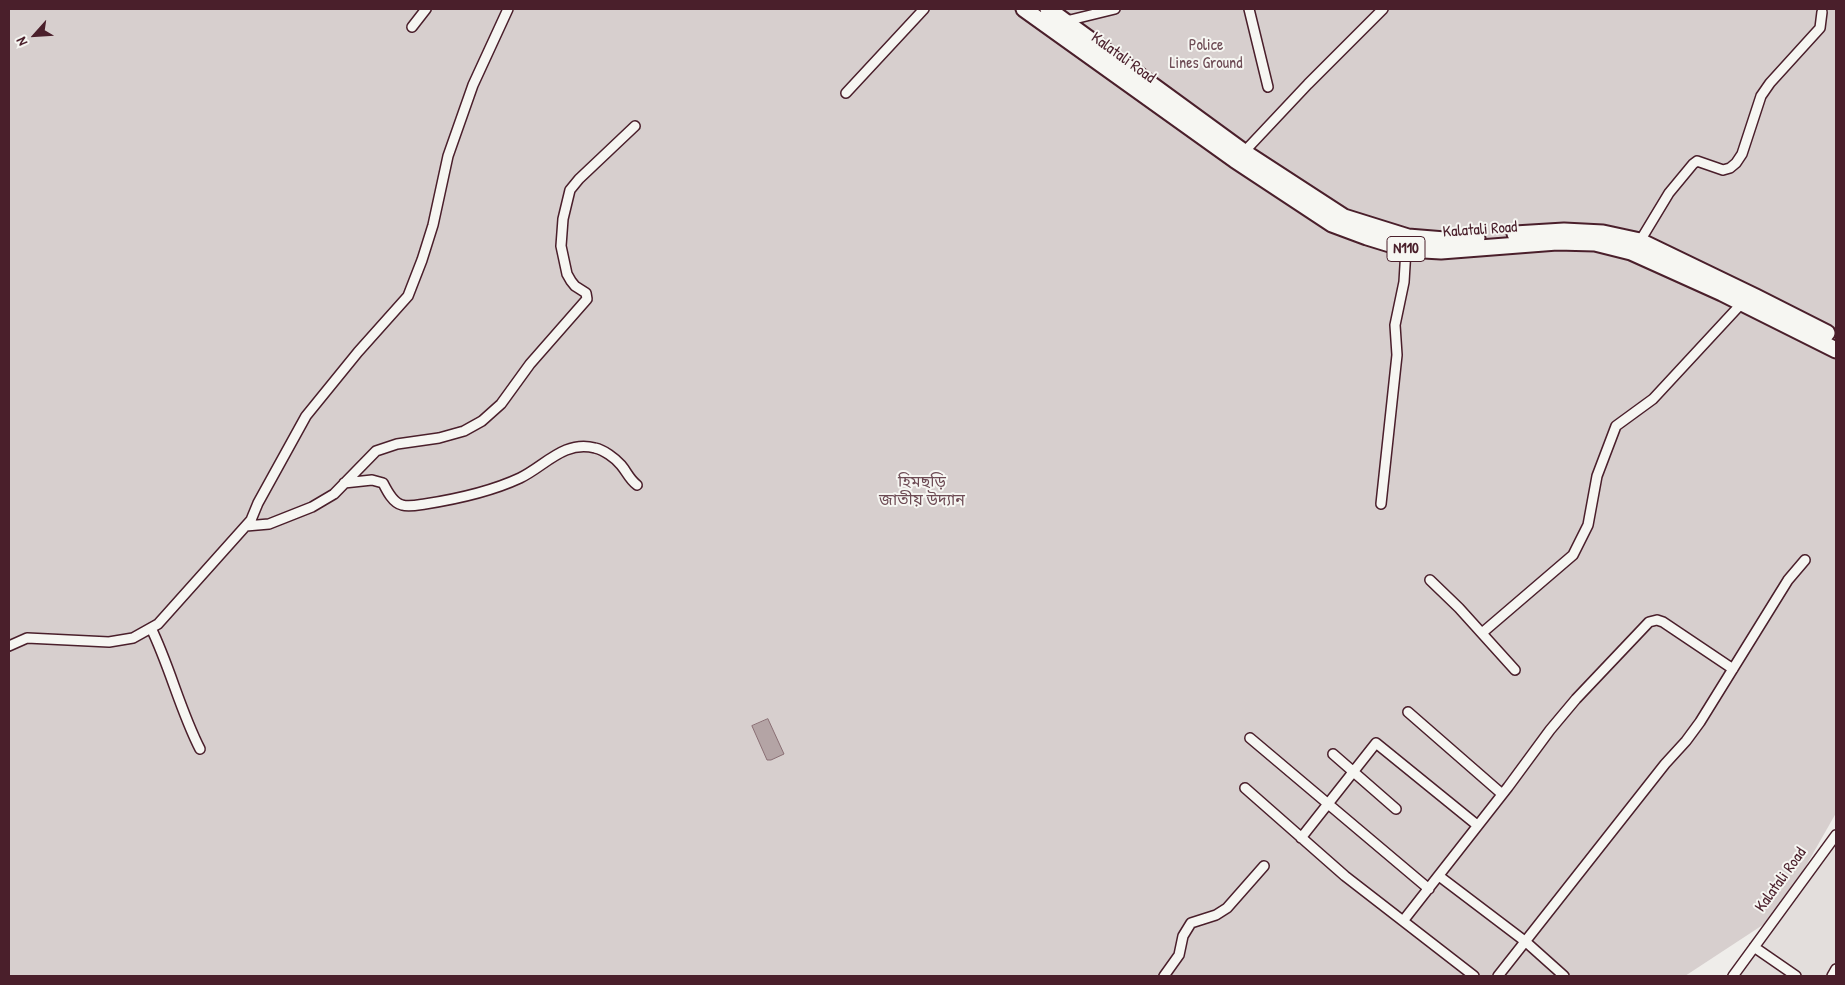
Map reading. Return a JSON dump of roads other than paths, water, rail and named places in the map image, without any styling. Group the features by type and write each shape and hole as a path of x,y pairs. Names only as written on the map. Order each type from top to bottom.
{"highway":[{"name":"Kalatali Road","path":"1024,9 1082,42 1344,217 1408,237 1445,240 1564,231 1603,233 1640,241 1725,289 1742,303 1836,350"},
{"name":"Kalatali Road","path":"1048,9 1066,21 1082,42 1235,160 1332,224 1366,238 1406,249 1441,251 1557,242 1594,244 1631,252 1725,289 1756,297 1833,333"}],"street":[{"path":"412,27 426,9"},
{"path":"9,646 27,638 109,642 133,638 158,624 249,523 306,416 358,352 408,296 433,225 448,156 470,94 508,9"},
{"path":"846,93 924,9"},
{"path":"1066,21 1115,9"},
{"path":"1249,9 1268,87"},
{"path":"1244,152 1302,90 1383,9"},
{"path":"1640,241 1669,193 1697,161 1723,170 1730,168 1736,163 1742,154 1761,96 1770,83 1820,28 1822,12"},
{"path":"249,523 269,524 312,507 334,494 376,451 397,444 439,438 464,431 482,421 501,404 530,364 587,299 586,293 575,286 567,274 561,246 563,219 570,190 579,179 635,126"},
{"path":"1381,504 1397,355 1395,324 1404,282 1406,249"},
{"path":"1482,633 1573,555 1588,525 1598,476 1616,426 1653,399 1742,303"},
{"path":"344,483 372,480 383,483 393,499 400,505 436,502 490,489 521,477 565,449 596,448 621,465 630,480 637,485"},
{"path":"1498,976 1659,772 1686,741 1700,722 1788,580 1805,560"},
{"path":"1430,580 1515,670"},
{"path":"1403,921 1530,755 1576,699 1649,622 1657,620 1663,622 1733,669"},
{"path":"151,628 176,687 188,725 200,749"},
{"path":"1408,712 1502,794"},
{"path":"1250,738 1429,889"},
{"path":"1301,838 1376,743 1477,825"},
{"path":"1333,754 1396,809"},
{"path":"1245,788 1345,876 1472,976"},
{"name":"Kalatali Road","path":"1733,976 1836,835"},
{"path":"1164,976 1179,955 1183,936 1191,923 1227,908 1264,866"},
{"path":"1439,876 1526,942 1564,976"},
{"path":"1754,947 1796,976"},
{"path":"1832,976 1836,969"}],"park label":[{"name":"Police Lines Ground","path":"1206,55"},
{"name":"হিমছড়ি জাতীয় উদ্যান","path":"922,492"}]}
